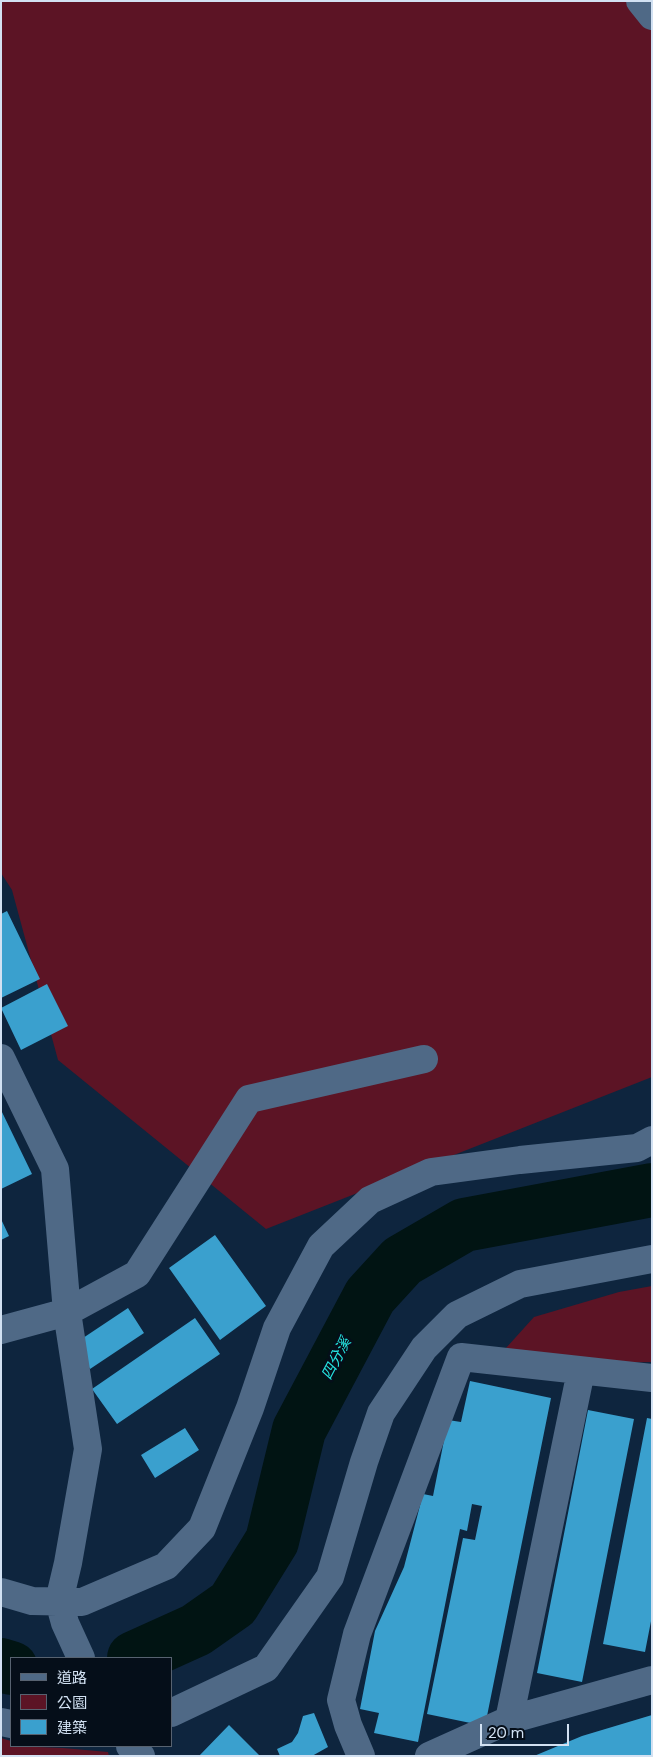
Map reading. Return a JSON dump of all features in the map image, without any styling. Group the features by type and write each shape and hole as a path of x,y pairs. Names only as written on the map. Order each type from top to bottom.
{"lane":[{"path":"640,1 652,16"},
{"path":"1,1058 55,1169 68,1312 88,1449 68,1563 62,1612 81,1657"},
{"path":"1,1330 68,1312 137,1274 248,1100 424,1059"},
{"path":"1,1592 62,1612 166,1566 202,1528 250,1408 276,1328 321,1246 370,1200 431,1172 520,1160 637,1148 652,1140"},
{"path":"172,1713 266,1668 330,1578 364,1462 381,1413 424,1348 457,1314 520,1284 652,1259"},
{"path":"361,1756 348,1725 341,1700 357,1634 460,1357 652,1378"},
{"path":"509,1720 581,1371"},
{"path":"429,1756 509,1720 652,1680"},
{"path":"131,1747 141,1756"}],"green space":[{"path":"1,1 652,1 652,1077 266,1229 58,1060 12,890 1,873"},
{"path":"652,1286 652,1362 539,1364 506,1348 534,1317 619,1292"},
{"path":"1,1738 10,1741 10,1747 63,1748 108,1752 109,1756 1,1756"}],"building":[{"path":"7,911 40,979 1,998 1,914"},
{"path":"47,984 68,1026 21,1050 1,1008"},
{"path":"1,1110 32,1174 1,1189"},
{"path":"1,1219 9,1236 1,1240"},
{"path":"215,1235 266,1306 220,1340 169,1268"},
{"path":"128,1308 144,1333 90,1369 74,1344"},
{"path":"195,1318 220,1354 117,1424 92,1389"},
{"path":"470,1381 551,1398 485,1726 427,1714 463,1538 475,1540 482,1506 472,1504 467,1531 460,1529 418,1742 374,1733 379,1713 360,1709 375,1631 404,1567 423,1494 433,1496 448,1420 461,1422"},
{"path":"588,1410 634,1419 582,1682 537,1673"},
{"path":"647,1418 652,1419 652,1616 645,1652 603,1644"},
{"path":"185,1428 199,1450 155,1478 141,1455"},
{"path":"314,1713 328,1747 312,1756 280,1756 277,1749 292,1742 298,1733 303,1716"},
{"path":"652,1715 652,1756 534,1756 582,1736"},
{"path":"229,1725 260,1756 199,1756"}],"waterway":[{"name":"四分溪","path":"136,1657 196,1630 233,1604 272,1541 299,1430 370,1296 402,1261 464,1225 652,1190"},
{"name":"四分溪","path":"1,1665 10,1668"}]}
